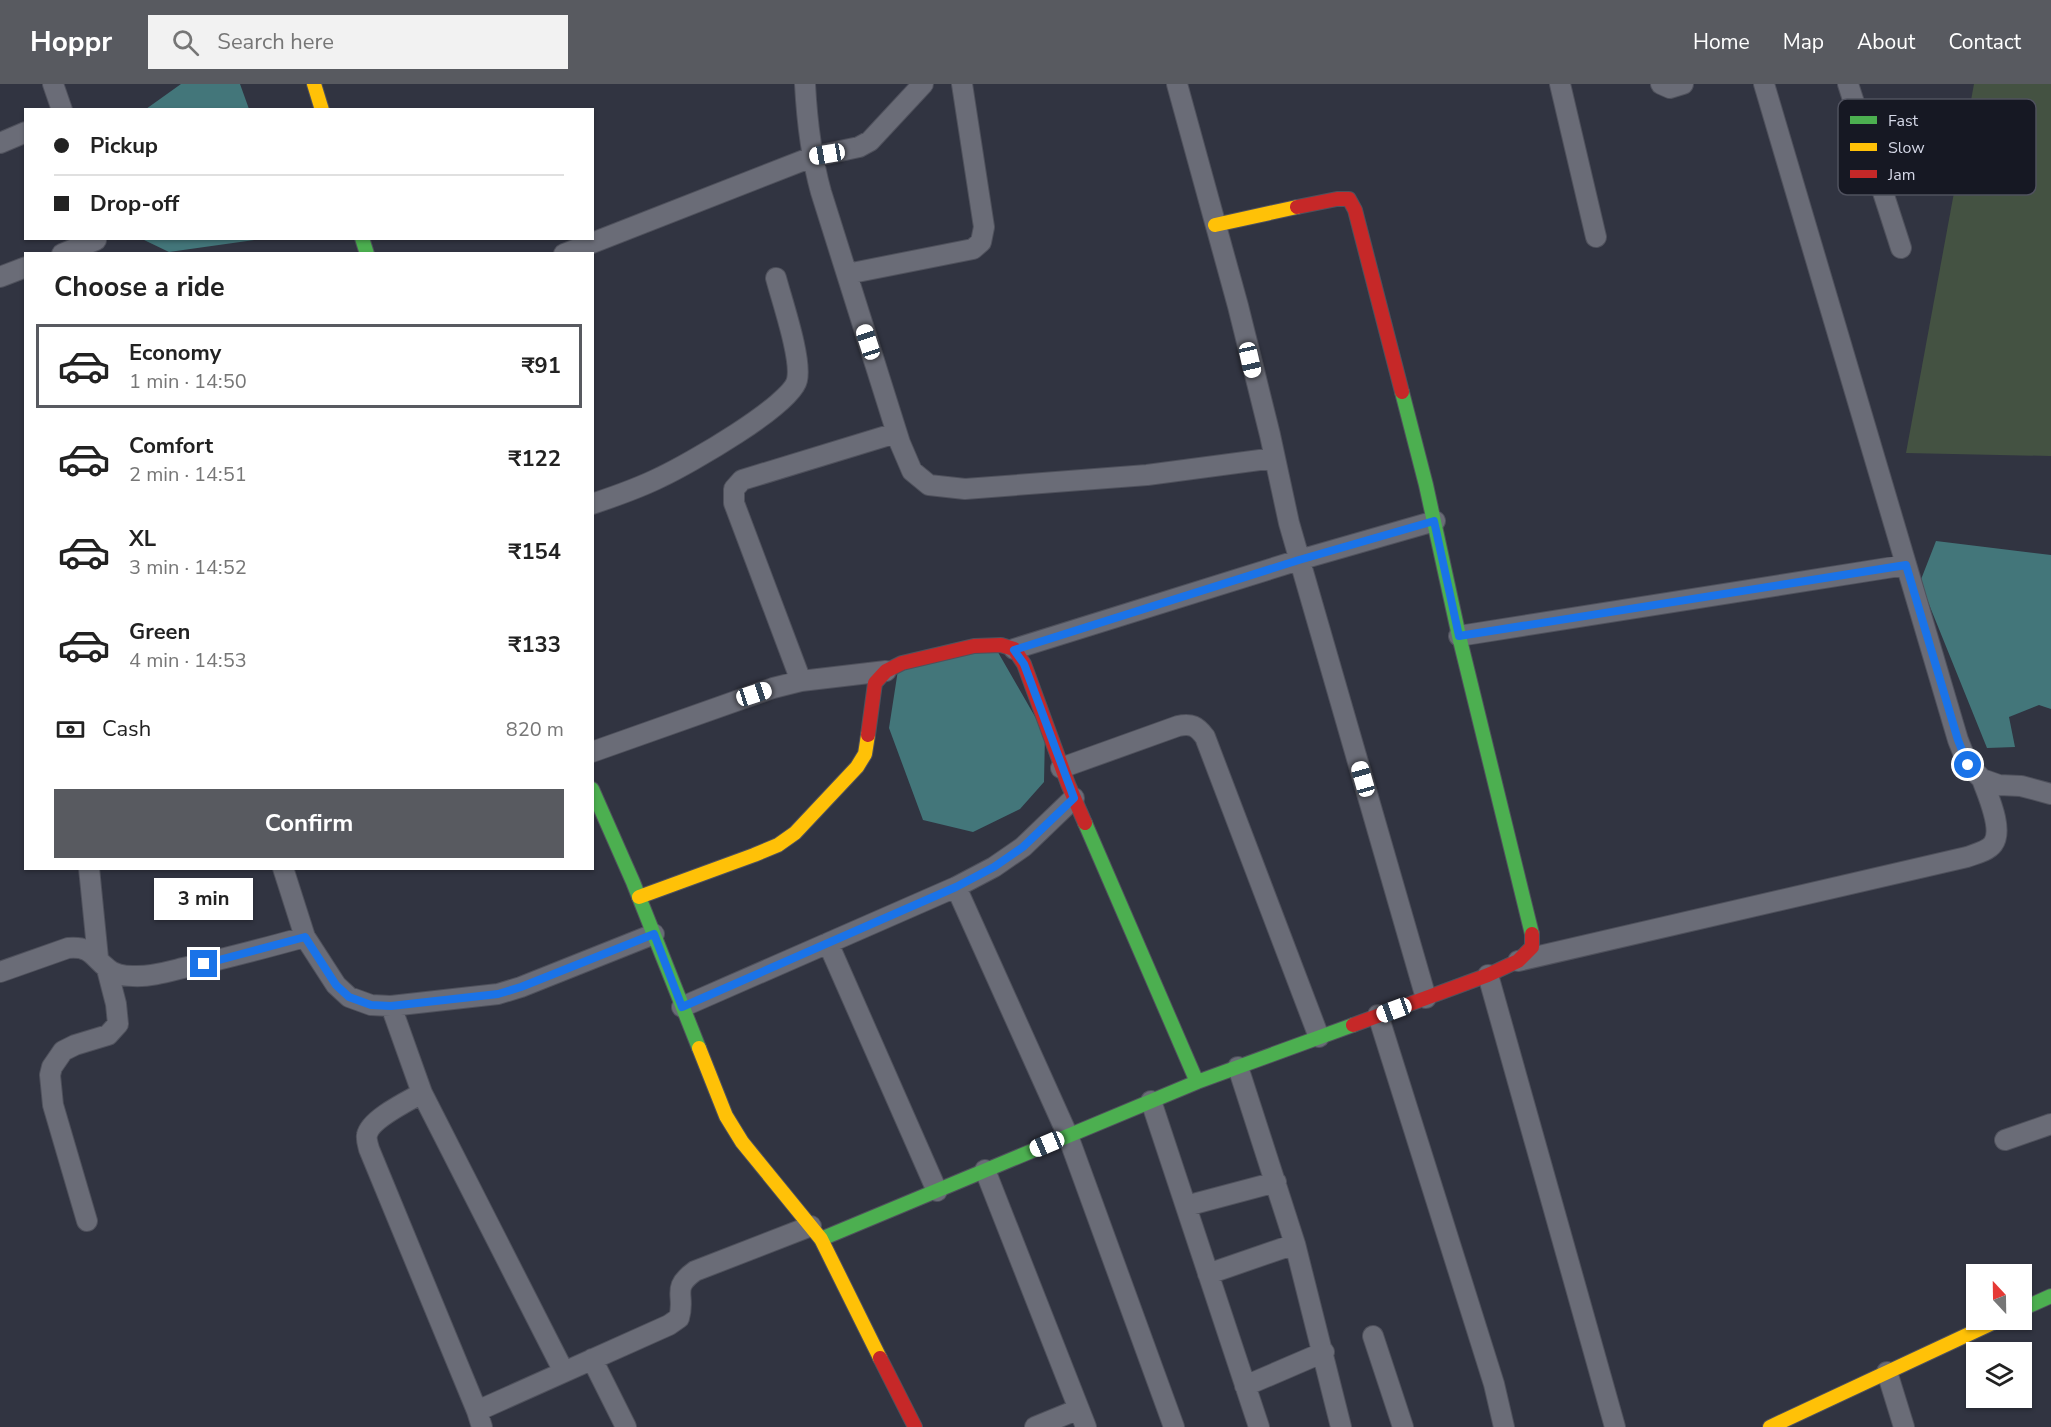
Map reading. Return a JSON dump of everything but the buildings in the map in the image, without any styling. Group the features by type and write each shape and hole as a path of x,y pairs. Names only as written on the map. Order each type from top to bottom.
{"street":[{"path":"53,84 61,108"},
{"path":"314,84 321,108"},
{"path":"805,84 812,157 896,433 912,471 929,485 965,489 1147,475 1275,459"},
{"path":"569,252 812,157 859,147 870,141 922,84"},
{"path":"847,274 973,249 981,242 984,227 962,84"},
{"path":"1177,84 1238,306 1299,560 1426,998"},
{"path":"1560,84 1596,237"},
{"path":"1661,84 1670,88 1683,84"},
{"path":"422,1094 370,1126 366,1136 369,1149 479,1419 564,1372 679,1318 682,1309 680,1289 684,1279 696,1271 937,1191 1197,1082 1518,962 1967,857 1993,844 1996,835 1996,818 1982,779 1968,765 1958,740 1764,84"},
{"path":"1848,84 1853,99"},
{"path":"0,143 24,133"},
{"path":"1884,195 1901,248"},
{"path":"1215,225 1337,199 1349,199 1355,210 1399,377 1459,636 1532,931 1532,947 1518,962"},
{"path":"69,252 96,244"},
{"path":"0,277 24,268"},
{"path":"594,503 625,493 679,468 782,401 797,382 798,364 776,278"},
{"path":"801,681 734,503 734,489 742,480 896,433"},
{"path":"1014,650 1299,560 1434,521"},
{"path":"1459,636 1906,565"},
{"path":"594,751 735,701 801,681 886,671 902,663 974,645 1001,645 1014,650 1024,664 1061,768 1197,1082"},
{"path":"639,897 754,855 778,845 795,833 857,767 865,754 875,683 886,671"},
{"path":"1061,768 1178,726 1189,724 1199,728 1205,737 1319,1037"},
{"path":"1982,779 1999,785 2021,786 2050,792"},
{"path":"594,794 639,897 726,1116 742,1142 816,1232 915,1427"},
{"path":"682,1007 956,887 994,867 1023,847 1074,798"},
{"path":"87,1221 53,1105 50,1075 52,1066 63,1051 108,1035 118,1024 116,1004 102,963 89,870"},
{"path":"284,870 305,937 336,985 349,997 371,1005 391,1006 498,994 654,934"},
{"path":"956,887 1068,1136 1174,1427"},
{"path":"0,972 68,948 78,947 87,950 118,974 134,976 227,959 305,937"},
{"path":"828,943 937,1191"},
{"path":"1488,975 1615,1427"},
{"path":"391,1006 422,1094 564,1372"},
{"path":"1378,1015 1494,1384 1504,1427"},
{"path":"1238,1067 1295,1244 1341,1427"},
{"path":"1152,1101 1259,1427"},
{"path":"2005,1140 2051,1124"},
{"path":"985,1170 1083,1418 1035,1427"},
{"path":"1186,1206 1276,1182"},
{"path":"1209,1274 1295,1244"},
{"path":"2032,1305 2051,1296"},
{"path":"1770,1427 1977,1330"},
{"path":"1373,1336 1403,1427"},
{"path":"1245,1386 1324,1352"},
{"path":"592,1359 626,1427"},
{"path":"1887,1372 1904,1427"}],"shaded area":[{"path":"181,84 240,84 249,108 147,108"},
{"path":"1974,84 2051,84 2051,456 1906,453 1954,195 2036,195 2036,99 1971,99"},
{"path":"144,240 255,240 169,252"},
{"path":"1936,541 2051,555 2051,709 2039,705 2009,717 2015,747 1987,748 1920,582"},
{"path":"995,647 1045,734 1044,782 1020,809 973,832 923,820 889,728 898,670"}],"traffic: fast":[{"path":"363,240 366,252"},
{"path":"1402,392 1532,934"},
{"path":"594,794 633,882 699,1048"},
{"path":"1085,823 1197,1082"},
{"path":"821,1239 1197,1082 1353,1025"},
{"path":"2032,1305 2051,1296"}],"traffic: slow":[{"path":"314,84 321,108"},
{"path":"1215,225 1297,207"},
{"path":"639,897 754,855 778,845 795,833 857,767 865,754 868,735"},
{"path":"699,1048 726,1116 742,1142 821,1239 880,1358"},
{"path":"1770,1427 1978,1330"}],"traffic: jam":[{"path":"1297,207 1337,199 1349,199 1355,210 1402,392"},
{"path":"868,735 875,683 886,671 902,663 974,646 1001,645 1014,649 1024,664 1068,784 1085,823"},
{"path":"1353,1025 1488,975 1518,961 1532,947 1532,934"},
{"path":"880,1358 915,1427"}],"route":[{"path":"204,964 305,937 336,985 349,997 371,1005 391,1006 498,994 654,934 682,1007 956,887 994,867 1023,847 1074,798 1024,664 1014,650 1299,560 1434,521 1459,636 1906,565 1958,740 1968,765"}]}
